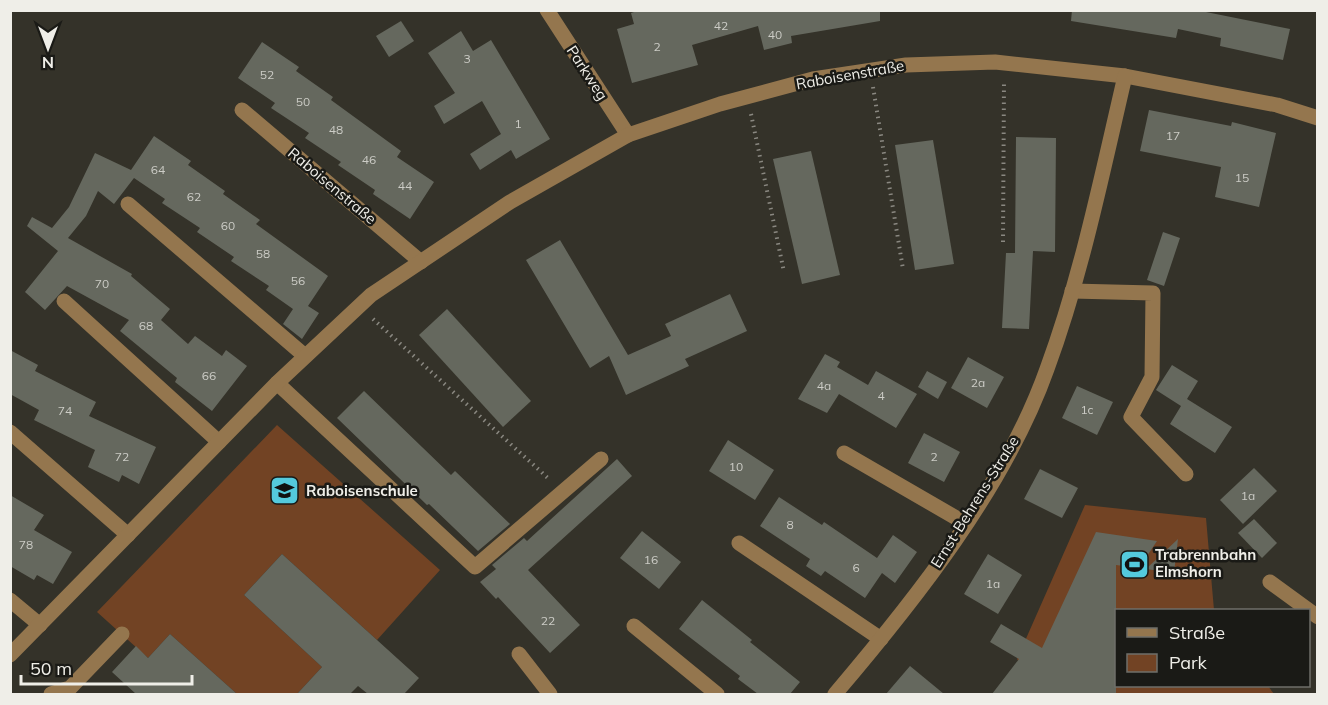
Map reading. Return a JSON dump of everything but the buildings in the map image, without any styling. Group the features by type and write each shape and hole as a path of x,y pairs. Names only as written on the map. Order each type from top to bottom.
{"street":[{"name":"Parkweg","path":"547,10 628,135"},
{"name":"Raboisenstraße","path":"10,655 278,382 371,295 510,202 628,135 813,79 906,65 1004,63 1125,76 1278,105 1317,118"},
{"name":"Ernst-Behrens-Straße","path":"835,694 906,610 965,523 1011,448 1025,419 1047,370 1072,291 1125,76"},
{"name":"Raboisenstraße","path":"242,110 421,262"},
{"path":"128,204 305,356"},
{"path":"1072,291 1153,293 1152,377 1131,417 1186,474"},
{"path":"64,301 219,442"},
{"path":"278,382 475,567 601,459"},
{"path":"10,432 128,534"},
{"path":"844,453 965,523"},
{"path":"739,543 881,639"},
{"path":"1270,582 1307,609"},
{"path":"10,600 40,625"},
{"path":"634,626 717,694"},
{"path":"51,694 70,688 122,634"},
{"path":"519,654 550,694"}],"path":[{"path":"1003,242 1004,63"},
{"path":"871,70 903,269"},
{"path":"748,97 784,272"},
{"path":"359,307 563,491"}],"green space":[{"path":"277,425 440,570 377,640 282,554 244,595 322,667 297,694 237,694 170,634 148,658 97,612"},
{"name":"Trabrennbahn Elmshorn","path":"1085,505 1206,518 1214,609 1115,609 1115,687 1269,687 1274,694 1039,694 1017,659"}],"place":[{"name":"Raboisenschule","path":"285,491"},
{"name":"Trabrennbahn Elmshorn","path":"1134,564"}]}
